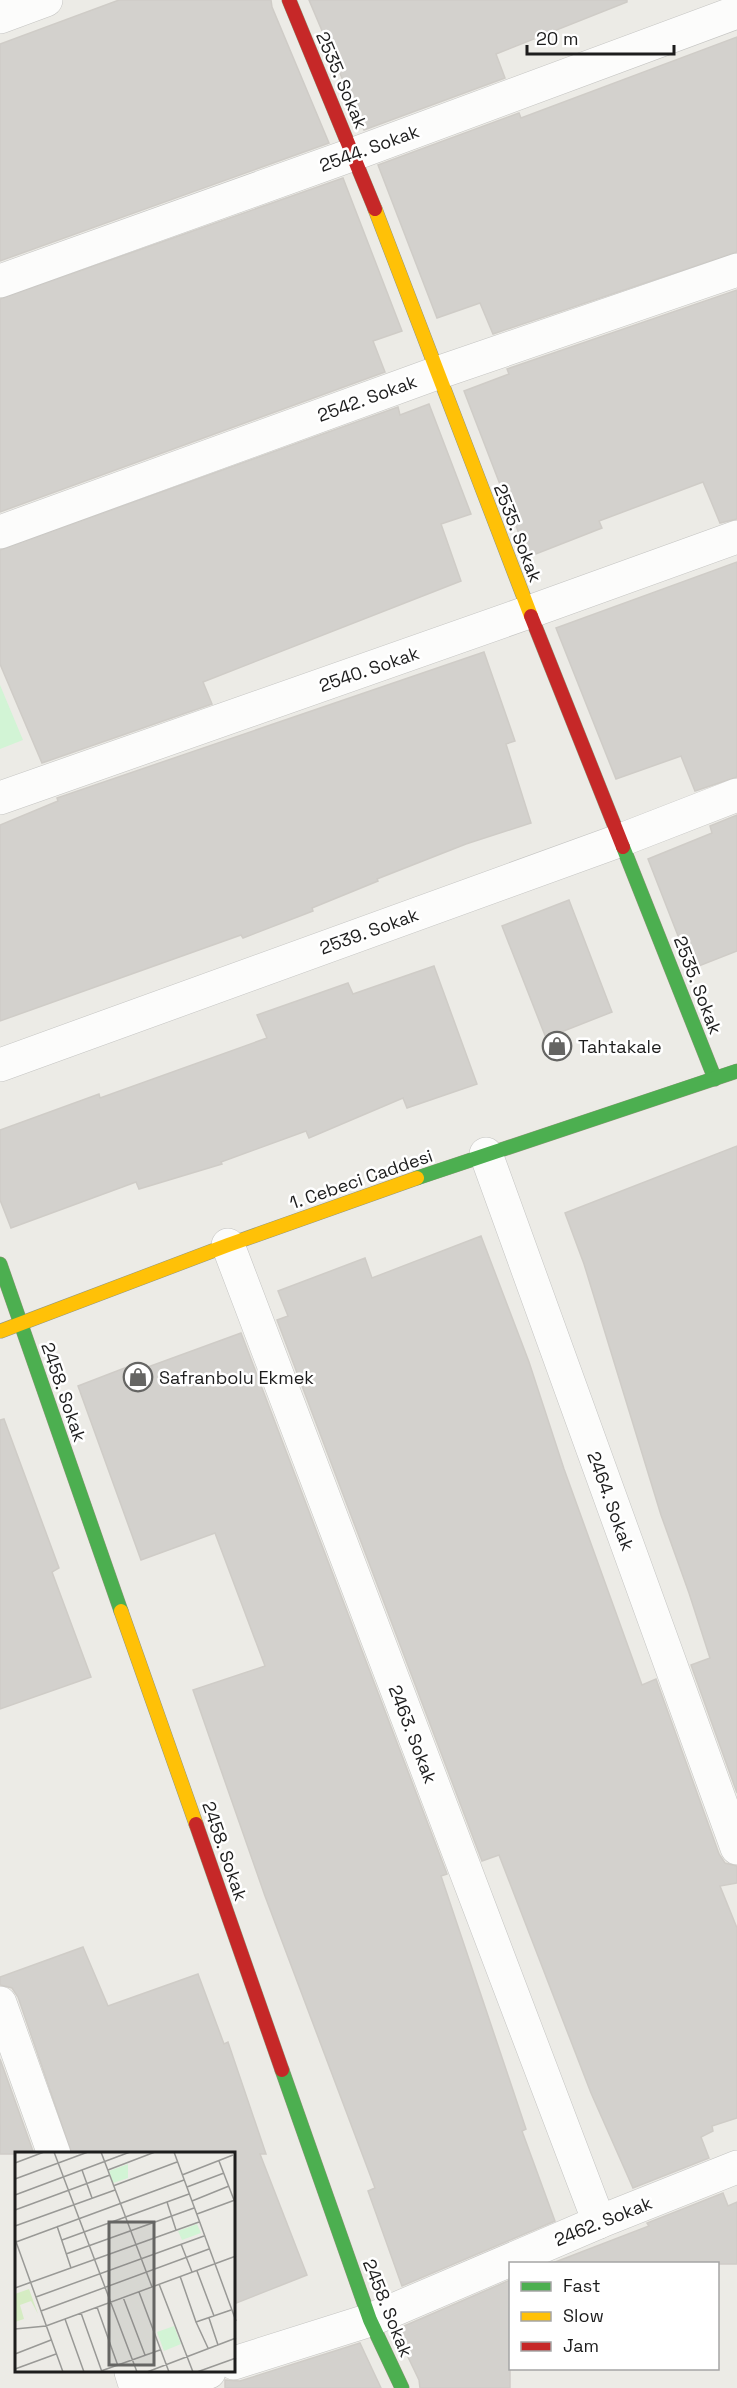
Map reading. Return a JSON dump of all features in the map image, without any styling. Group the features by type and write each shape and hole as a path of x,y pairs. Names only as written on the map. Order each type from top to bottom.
{"street":[{"path":"0,16 46,0"},
{"name":"2535. Sokak","path":"289,0 354,154 530,612 715,1079"},
{"name":"2544. Sokak","path":"0,281 354,154 737,12"},
{"name":"2542. Sokak","path":"0,532 437,373 737,270"},
{"name":"2540. Sokak","path":"0,798 737,537"},
{"name":"2539. Sokak","path":"0,1065 621,840 737,795"},
{"name":"1. Cebeci Caddesi","path":"0,1332 228,1245 486,1154 737,1071"},
{"name":"2464. Sokak","path":"486,1154 737,1848"},
{"name":"2463. Sokak","path":"228,1245 599,2222"},
{"name":"2458. Sokak","path":"0,1264 370,2320 402,2388"},
{"path":"0,2003 53,2152"},
{"name":"2462. Sokak","path":"236,2362 370,2320 599,2222 737,2167"},
{"path":"130,2373 136,2388"},
{"path":"156,2388 206,2373"}],"green space":[{"path":"0,685 23,740 0,749"}],"building":[{"path":"119,0 271,0 329,143 0,261 0,44"},
{"path":"309,0 627,0 627,2 496,54 505,78 364,130"},
{"path":"737,37 737,252 493,334 480,303 437,318 378,165 519,113 521,118"},
{"path":"343,178 402,331 373,341 385,372 0,512 0,299"},
{"path":"737,290 737,519 720,523 703,482 599,521 602,528 528,557 464,391 509,374 507,369"},
{"path":"429,404 471,514 441,524 461,581 203,682 212,704 42,763 0,664 0,550 398,407 400,415"},
{"path":"737,562 737,777 695,791 681,756 616,779 556,628"},
{"path":"484,652 515,741 506,744 531,823 466,844 377,879 378,881 312,908 313,911 243,938 241,935 0,1021 0,825 58,801 57,798"},
{"path":"737,815 737,951 691,969 648,859 712,833 710,826"},
{"path":"569,900 612,1012 546,1038 502,926"},
{"path":"434,966 477,1084 407,1108 403,1098 309,1138 306,1131 221,1162 222,1164 139,1189 136,1182 11,1228 0,1200 0,1130 99,1094 100,1098 267,1038 257,1015 348,983 353,994"},
{"path":"737,1146 737,1793 691,1665 710,1658 661,1515 584,1264 565,1213"},
{"path":"481,1236 529,1362 564,1469 642,1685 656,1679 719,1854 725,1863 737,1866 737,1883 720,1886 737,1928 737,2118 712,2126 713,2131 701,2137 709,2158 633,2188 591,2093 499,1855 482,1861 277,1320 288,1316 278,1291 365,1258 372,1278"},
{"path":"241,1333 447,1874 441,1876 526,2129 522,2131 555,2221 402,2286 368,2191 375,2188 265,1896 193,1690 265,1666 215,1533 141,1560 78,1386 135,1364 137,1371"},
{"path":"4,1419 59,1568 52,1572 91,1677 0,1709 0,1420"},
{"path":"83,1947 108,2006 198,1974 224,2044 228,2042 266,2154 260,2154 307,2275 236,2303 236,2152 71,2152 18,1997 12,1988 0,1985 0,1977"},
{"path":"0,2059 33,2152 0,2154"},
{"path":"723,2193 728,2206 737,2202 737,2264 719,2264 719,2262 555,2262 649,2226 647,2223"},
{"path":"509,2280 510,2388 420,2388 419,2380 395,2330"},
{"path":"360,2343 381,2388 225,2388 225,2380 240,2381"}],"traffic: fast":[{"path":"623,847 715,1079"},
{"path":"417,1178 737,1071"},
{"path":"0,1264 121,1611"},
{"path":"282,2070 370,2320 402,2388"}],"traffic: slow":[{"path":"375,209 531,616"},
{"path":"1,1331 228,1245 417,1178"},
{"path":"121,1611 196,1824"}],"traffic: jam":[{"path":"289,0 375,209"},
{"path":"531,616 623,847"},
{"path":"196,1824 282,2070"}],"place":[{"name":"Tahtakale","path":"557,1046"},
{"name":"Safranbolu Ekmek","path":"138,1377"}]}
